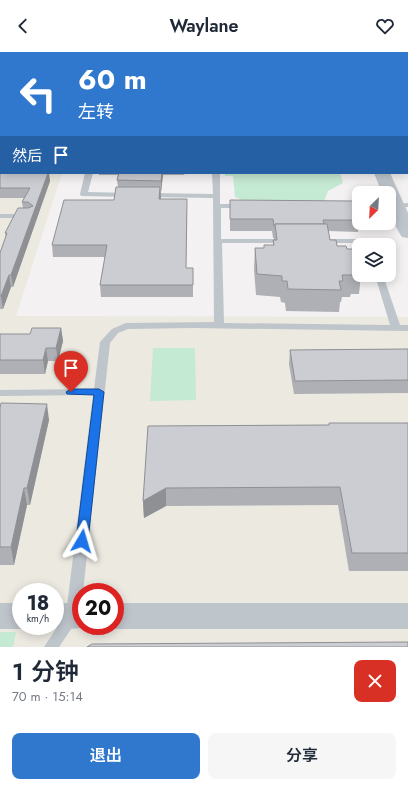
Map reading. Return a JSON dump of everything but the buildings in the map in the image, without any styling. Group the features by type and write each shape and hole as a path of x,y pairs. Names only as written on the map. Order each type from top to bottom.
{"street":[{"path":"383,174 400,207"},
{"path":"391,174 408,233"},
{"path":"0,616 12,616"},
{"path":"124,616 408,616"}],"lane":[{"path":"89,174 84,194 216,196"},
{"path":"216,174 219,325"},
{"path":"216,206 248,206"},
{"path":"335,206 352,206"},
{"path":"0,216 29,216"},
{"path":"217,242 296,241"},
{"path":"312,241 352,241"},
{"path":"381,282 396,328"},
{"path":"51,647 70,616 105,342 115,331 126,326 219,325 408,328"},
{"path":"0,393 99,392"}],"shaded area":[{"path":"0,174 62,174 16,316 408,317 408,647 0,647"}],"green space":[{"path":"225,174 340,174 343,183 328,191 324,201 247,202 235,197 233,176 225,176"},
{"path":"153,348 195,348 196,400 150,401"},
{"path":"0,632 12,632 12,635 15,635 13,647 0,647"}],"route":[{"path":"71,392 99,392 82,541"}]}
